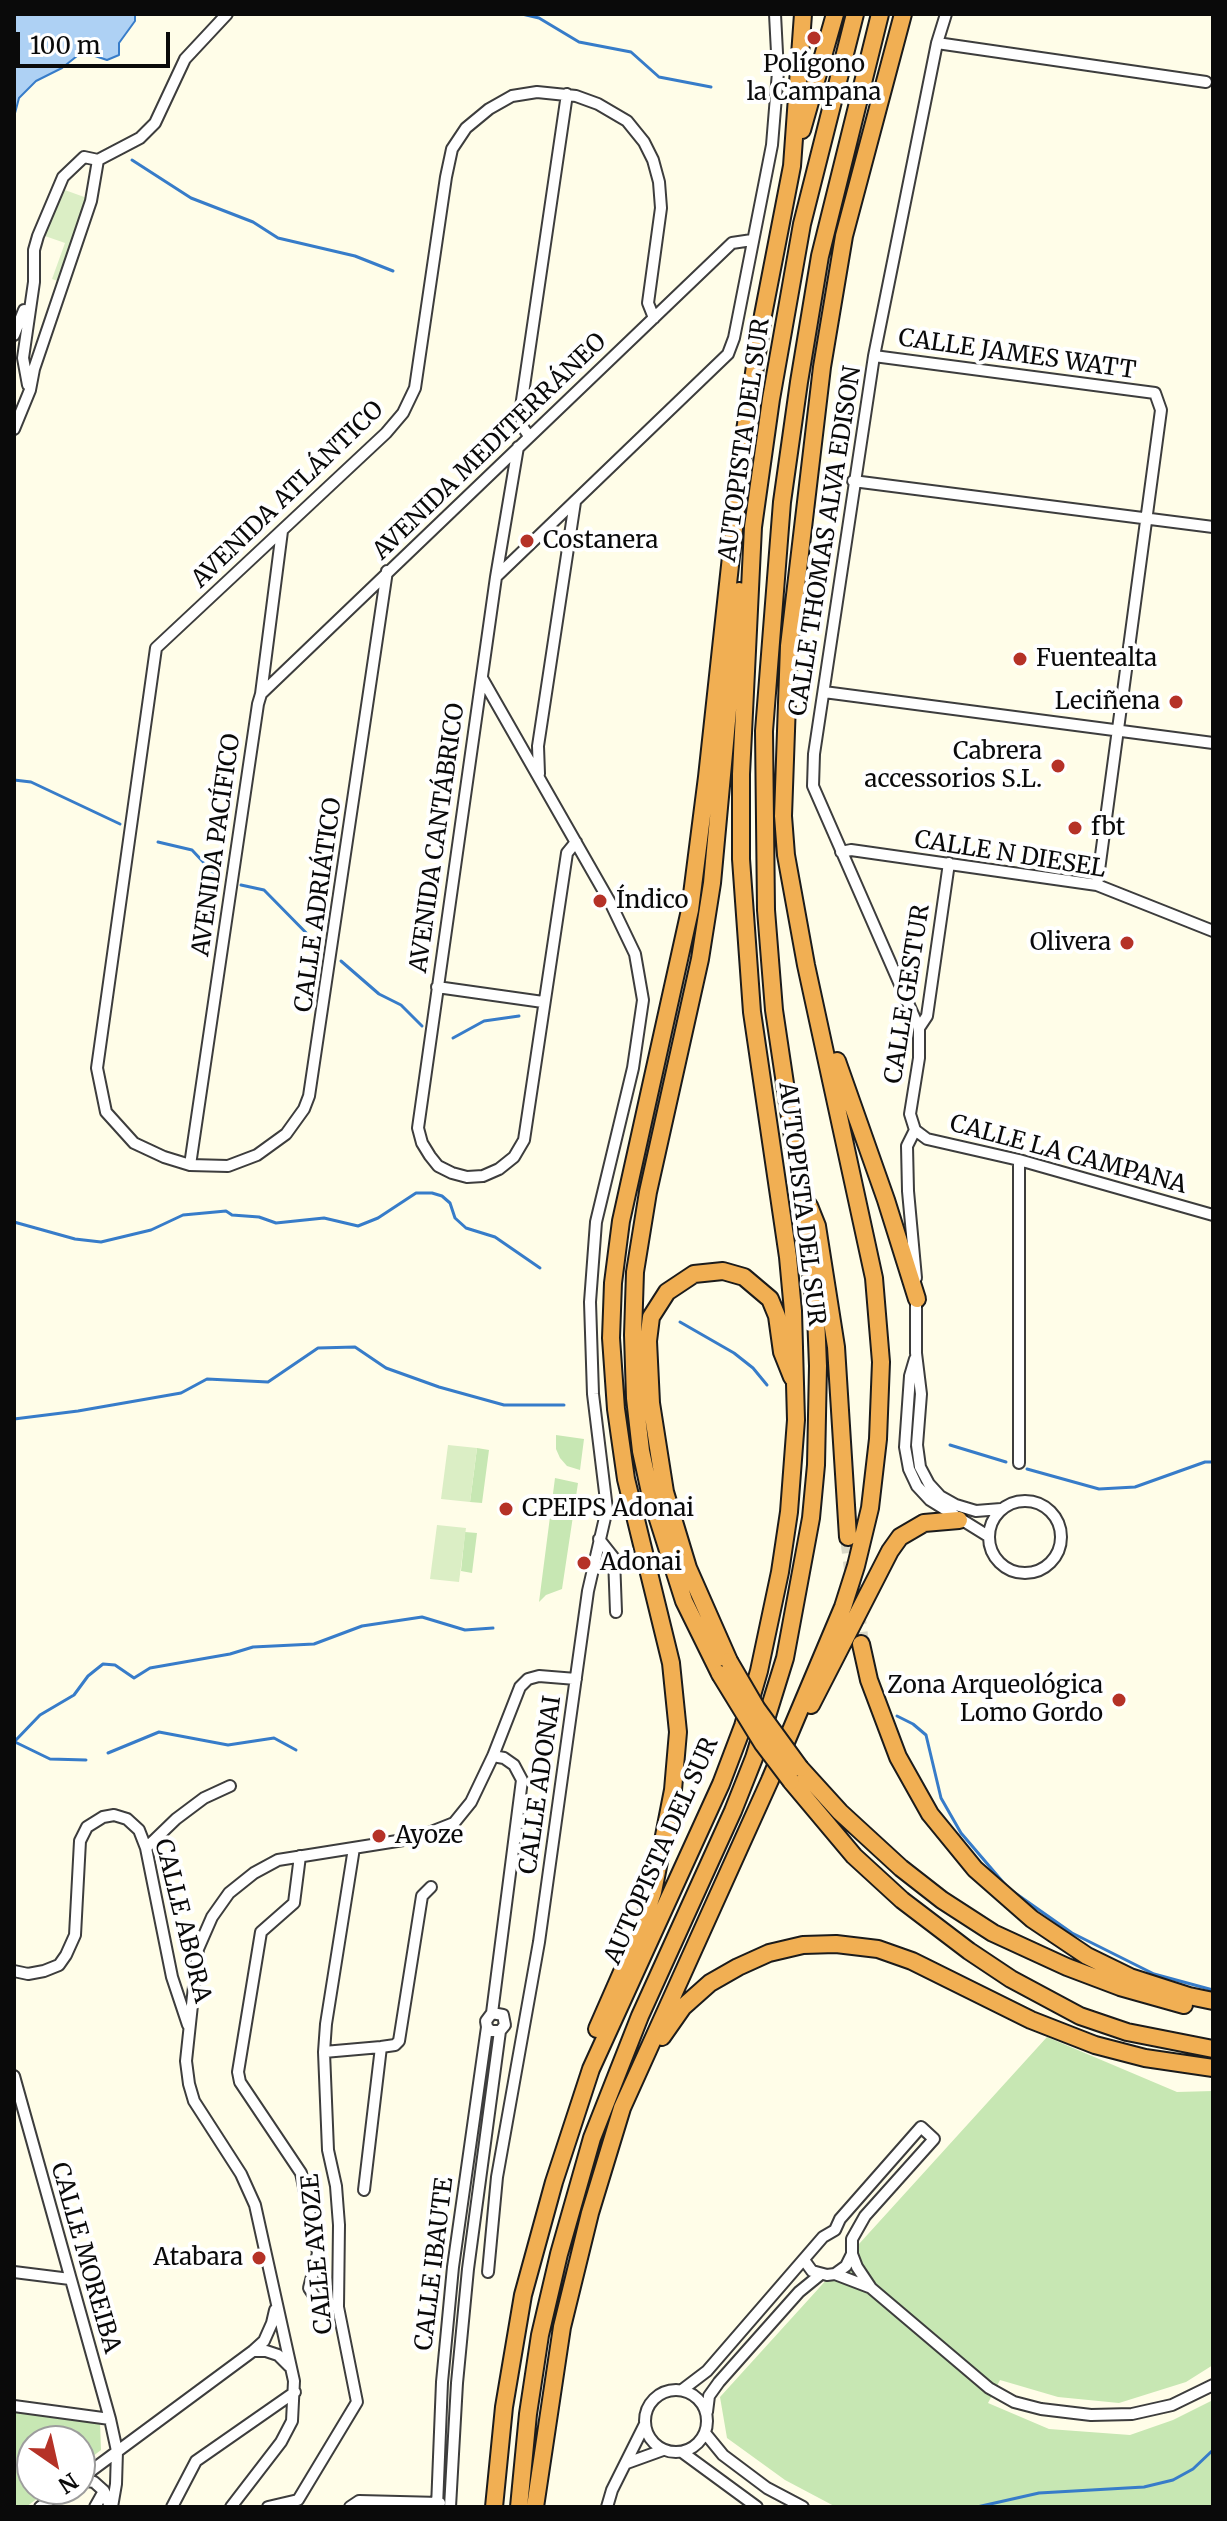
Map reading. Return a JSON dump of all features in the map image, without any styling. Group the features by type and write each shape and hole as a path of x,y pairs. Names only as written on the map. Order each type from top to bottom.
{"highway":[{"path":"792,166 803,14"},
{"path":"591,2069 596,2031 640,1931 653,1892 673,1790 678,1732 671,1663 626,1479 616,1409 611,1338 613,1283 621,1221 690,910 744,437 763,315 792,166 835,14"},
{"name":"AUTOPISTA DEL SUR","path":"494,2507 504,2407 523,2295 554,2182 591,2069 721,1784 743,1726 759,1671 789,1512 796,1389 788,1257 761,1089 744,917 741,774 753,527 771,399 802,224 855,14"},
{"name":"AUTOPISTA DEL SUR","path":"519,2507 540,2335 592,2138 640,2016 754,1758 785,1658 804,1561 816,1465 816,1314 774,1010 766,910 764,731 782,502 799,382 820,256 880,14"},
{"path":"535,2507 562,2327 590,2213 622,2108 770,1780 843,1607 870,1508 878,1439 881,1362 874,1278 806,965 786,855 783,816 789,646 822,367 844,236 903,14"},
{"path":"753,527 740,572 719,825 703,944 648,1192 635,1272 633,1335 641,1451 664,1543 684,1601 724,1668 757,1709 796,1774 854,1856 902,1900 1011,1979 1080,2016 1127,2032 1213,2049"},
{"path":"806,965 917,1299"},
{"path":"800,1184 817,1226 835,1334 848,1537"},
{"path":"724,1668 665,1492 651,1403 648,1341 651,1317 667,1292 694,1274 723,1271 744,1277 770,1299 777,1316 782,1352 796,1389"},
{"path":"770,1780 900,1537 924,1523 959,1520"},
{"path":"861,1644 873,1692 898,1757 930,1814 975,1869 1032,1919 1087,1956 1130,1977 1213,2001"},
{"path":"796,1774 901,1868 942,1900 993,1933 1120,1987 1178,2004 1213,2009"},
{"path":"622,2108 657,2044 683,2007 710,1983 738,1967 769,1953 803,1945 836,1944 878,1949 912,1961 1031,2020 1095,2045 1145,2058 1213,2068"}],"street":[{"path":"30,390 23,358 34,282 34,250 63,177 84,157 98,160 140,138 155,123 185,59 227,14"},
{"path":"496,577 728,354 734,338 772,145 778,72 775,14"},
{"name":"CALLE THOMAS ALVA EDISON","path":"919,1028 813,786 814,754 874,356 937,43 946,14"},
{"path":"937,43 1206,82"},
{"name":"AVENIDA ATLÁNTICO","path":"190,1165 134,1143 106,1112 97,1068 156,648 386,433 403,413 415,388 452,149 466,128 489,109 512,96 537,92 567,94 598,104 627,121 644,142 659,182 661,208 648,303 654,318"},
{"path":"529,436 522,426 521,407 567,94"},
{"path":"14,429 30,390 34,369 91,201 98,160"},
{"name":"AVENIDA MEDITERRÁNEO","path":"261,694 732,243 752,240"},
{"path":"14,335 34,282"},
{"name":"CALLE JAMES WATT","path":"874,356 1155,393 1161,410 1146,517"},
{"name":"AVENIDA CANTÁBRICO","path":"518,447 501,542 418,1128 422,1143 438,1166 467,1177 483,1176 514,1157 524,1140 543,1002"},
{"path":"493,473 506,476 511,484"},
{"path":"853,481 1213,527"},
{"path":"540,780 537,766 539,741 575,502"},
{"path":"1097,885 1146,517"},
{"name":"AVENIDA PACÍFICO","path":"190,1165 261,694 282,531"},
{"path":"501,542 507,550 518,553"},
{"name":"CALLE ADRIÁTICO","path":"190,1165 228,1166 257,1155 286,1134 304,1109 309,1096 387,571"},
{"path":"361,597 373,597 382,603"},
{"path":"265,661 273,672 281,674"},
{"name":"CALLE ADONAI","path":"482,678 576,842 635,954 643,1000 633,1068 596,1222 590,1302 593,1394 607,1509 588,1591 539,1942 497,2177 488,2272"},
{"path":"824,692 1213,743"},
{"path":"476,716 483,708 495,704"},
{"path":"518,742 539,741"},
{"path":"437,987 543,1002 567,853 576,842"},
{"name":"CALLE N DIESEL","path":"841,852 851,850 1097,885 1213,931"},
{"name":"CALLE GESTUR","path":"916,1353 917,1299 907,1146 915,1130 910,1114 919,1058 919,1028 927,1016 949,863"},
{"name":"CALLE LA CAMPANA","path":"915,1130 927,1139 1019,1160 1213,1215"},
{"path":"1019,1160 1019,1463"},
{"path":"916,1353 921,1394 917,1445 920,1467 929,1484 940,1496 976,1511 1033,1501 1047,1508 1058,1521 1062,1537 1058,1553 1047,1566 1033,1573 1016,1573 1001,1565 992,1552 988,1536 992,1521 1001,1509"},
{"path":"916,1353 910,1376 905,1447 909,1469 917,1486 930,1500 988,1536"},
{"path":"599,1539 614,1558 616,1612"},
{"path":"231,2507 281,2442 292,2421 295,2392 263,2236 250,2191 194,2101 186,2061 198,1949 212,1917 229,1893 254,1873 278,1860 416,1838 454,1823 471,1802 520,1687 528,1679 539,1676 576,1679"},
{"path":"492,2013 499,2013 505,2019 500,2031 491,2031 486,2021 492,2013 522,1780 514,1765 504,1758 493,1756"},
{"path":"146,1848 194,1805 230,1786"},
{"name":"CALLE ABORA","path":"14,1971 28,1974 59,1965 75,1935 80,1841 87,1827 103,1817 114,1815 127,1819 139,1830 146,1848 172,1977 190,2031"},
{"name":"CALLE AYOZE","path":"268,2507 298,2500 357,2402 338,2307 339,2225 336,2186 328,2150 324,2052 354,1848"},
{"path":"300,1856 294,1903 261,1932 238,2072 240,2082 301,2173 318,2253 309,2288 317,2300 338,2307"},
{"path":"324,2052 395,2045 401,2036 422,1896 431,1887"},
{"name":"CALLE IBAUTE","path":"437,2505 442,2382 453,2267 487,2027"},
{"name":"CALLE IBAUTE","path":"450,2505 468,2269 500,2031"},
{"path":"364,2190 381,2047"},
{"name":"CALLE MOREIBA","path":"14,2076 110,2419 117,2451 116,2484 111,2507"},
{"path":"682,2390 707,2371 823,2237 835,2230 840,2219 921,2127 934,2139 865,2216 852,2239 852,2254 857,2267 871,2288 989,2388 1014,2402 1041,2409 1091,2415 1152,2411 1213,2385"},
{"path":"461,2206 475,2208"},
{"path":"835,2230 846,2232 852,2239"},
{"path":"835,2274 846,2266 852,2254"},
{"path":"804,2260 812,2271 835,2274 871,2288"},
{"path":"453,2267 468,2269"},
{"path":"14,2272 70,2279"},
{"path":"682,2452 700,2442 705,2433 709,2396 719,2382 799,2292 821,2274"},
{"path":"96,2467 253,2351 264,2341 276,2304"},
{"path":"253,2351 266,2351 284,2358 292,2371"},
{"path":"607,2507 645,2424 650,2404 657,2396 667,2390 682,2390 697,2397 707,2414"},
{"path":"172,2507 196,2461 295,2392"},
{"path":"14,2406 110,2419"},
{"path":"645,2424 647,2435 663,2450"},
{"path":"705,2433 723,2455 767,2488 803,2507"},
{"path":"626,2464 663,2450 682,2452 757,2507"},
{"path":"96,2484 104,2491 111,2507"},
{"path":"95,2507 104,2491"},
{"path":"350,2507 359,2501 450,2505"}],"green space":[{"path":"62,189 87,198 58,281 52,279 65,243 45,236"},
{"path":"556,1435 584,1439 580,1470 567,1466 560,1458"},
{"path":"448,1445 477,1448 470,1502 441,1499"},
{"path":"477,1448 489,1450 482,1503 470,1502"},
{"path":"555,1478 578,1483 562,1589 546,1595 539,1602"},
{"path":"437,1525 466,1528 459,1582 430,1579"},
{"path":"465,1532 477,1533 472,1573 461,1571"},
{"path":"1047,2037 1177,2092 1213,2091 1213,2365 1186,2382 1119,2403 1058,2397 1000,2380 988,2403 1049,2429 1130,2435 1173,2420 1213,2400 1213,2507 836,2507 785,2480 727,2438 720,2397"},
{"path":"14,2411 100,2421 101,2450 96,2454 96,2425 16,2425 16,2505 29,2505 14,2507"}],"water":[{"path":"14,14 135,14 135,21 119,43 119,55 107,60 92,55 77,56 62,68 36,81 19,98 14,117"}],"waterway":[{"path":"522,14 539,18 579,42 631,52 659,77 711,87"},
{"path":"132,160 191,198 253,222 278,238 355,256 393,271"},
{"path":"14,780 31,782 120,824"},
{"path":"158,842 192,850 221,881"},
{"path":"241,885 264,890 322,949"},
{"path":"341,961 379,994 401,1005 422,1026"},
{"path":"453,1038 484,1021 519,1016"},
{"path":"14,1222 75,1239 101,1242 151,1230 183,1215 226,1211 232,1215 259,1217 276,1223 324,1218 358,1226 378,1218 416,1193 432,1193 450,1203 455,1218 466,1228 495,1237 540,1268"},
{"path":"680,1322 734,1353 753,1368 767,1385"},
{"path":"14,1419 181,1393 207,1379 268,1382 318,1348 355,1347 386,1368 439,1387 504,1405 564,1405"},
{"path":"950,1445 1006,1462"},
{"path":"1027,1469 1099,1489 1135,1487 1205,1462 1213,1462"},
{"path":"14,1742 40,1715 74,1695 88,1676 103,1664 115,1665 134,1678 150,1668 253,1647 314,1644 362,1626 422,1617 465,1630 493,1628"},
{"path":"897,1716 926,1735 941,1798 961,1833 1008,1888 1072,1933 1154,1974 1213,1990"},
{"path":"108,1753 159,1732 228,1745 274,1738 296,1750"},
{"path":"15,1742 50,1759 86,1760"},
{"path":"977,2507 1039,2493 1144,2487 1173,2480 1193,2469 1213,2450"}],"tunnel":[{"path":"848,1537 861,1644"}],"place":[{"name":"Polígono la Campana","path":"814,38"},
{"name":"Costanera","path":"527,541"},
{"name":"Fuentealta","path":"1020,659"},
{"name":"Leciñena","path":"1176,702"},
{"name":"Cabrera accessorios S.L.","path":"1058,766"},
{"name":"fbt","path":"1075,828"},
{"name":"Índico","path":"600,901"},
{"name":"Olivera","path":"1127,943"},
{"name":"CPEIPS Adonai","path":"506,1509"},
{"name":"Adonai","path":"584,1563"},
{"name":"Zona Arqueológica Lomo Gordo","path":"1119,1700"},
{"name":"Ayoze","path":"379,1836"},
{"name":"Atabara","path":"259,2258"}]}
